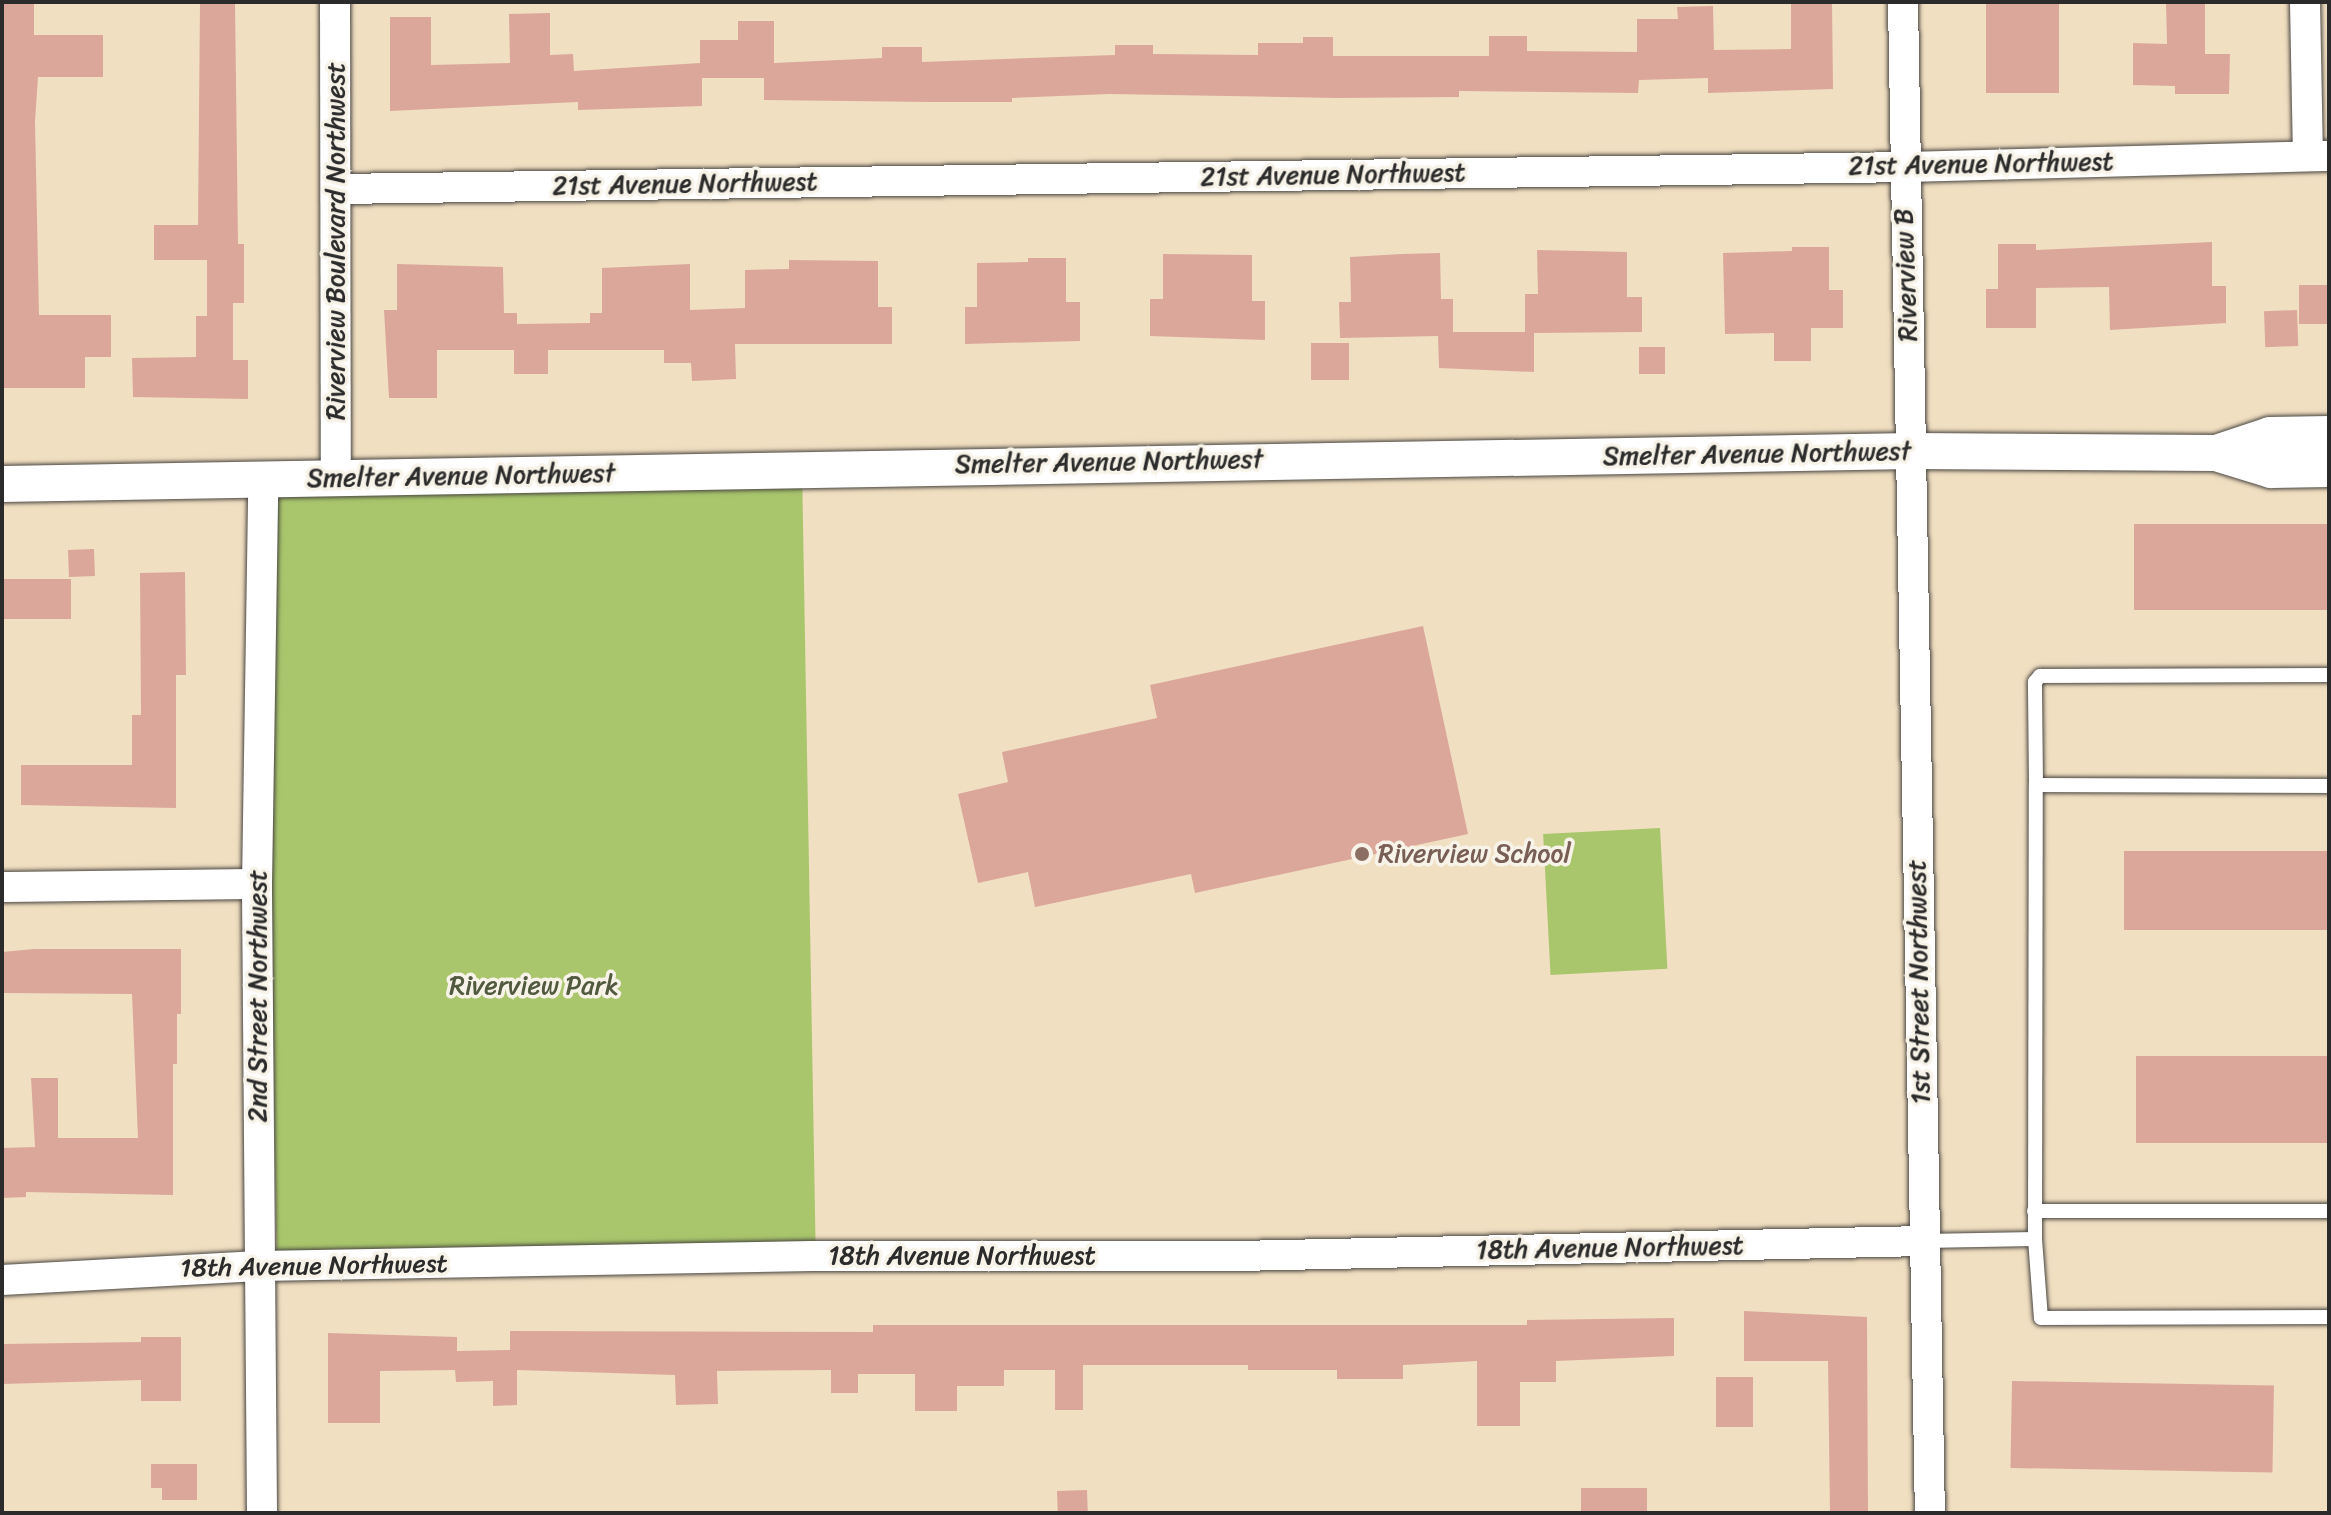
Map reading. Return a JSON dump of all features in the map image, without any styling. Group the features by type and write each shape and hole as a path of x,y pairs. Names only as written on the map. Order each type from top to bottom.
{"street":[{"name":"Riverview Boulevard Northwest","path":"335,2 336,480"},
{"name":"Riverview B","path":"1903,2 1903,167 1912,451"},
{"path":"2305,2 2318,156"},
{"name":"21st Avenue Northwest","path":"336,189 1903,167 2318,156"},
{"name":"Smelter Avenue Northwest","path":"2216,453 2270,435 2329,434"},
{"name":"Smelter Avenue Northwest","path":"2,484 336,480 802,467 1912,451 2216,453 2271,470 2329,469"},
{"name":"1st Street Northwest","path":"1912,451 1922,1241 1930,1513"},
{"name":"2nd Street Northwest","path":"262,1513 257,884 263,480"},
{"path":"2,887 257,884"},
{"name":"18th Avenue Northwest","path":"2,1280 259,1266 812,1256 1237,1256 1922,1241"}],"lane":[{"path":"2329,675 2040,676 2035,682 2034,1211 2041,1318 2329,1317"},
{"path":"2036,785 2329,786"},
{"path":"2034,1211 2329,1211"},
{"path":"1922,1241 2035,1239"}],"green space":[{"name":"Riverview Park","path":"802,467 816,1256 277,1265 263,476"},
{"path":"1660,828 1667,969 1551,975 1543,834"}],"building":[{"path":"2,2 34,2 34,35 103,35 103,77 38,77 35,121 39,315 111,315 111,357 85,357 85,388 2,388"},
{"path":"200,2 235,2 238,244 244,244 244,303 233,303 233,360 248,360 248,399 133,397 132,358 196,357 196,316 207,316 207,260 154,260 154,225 198,225"},
{"path":"1791,2 1832,2 1833,89 1708,93 1708,78 1639,80 1638,93 1459,91 1459,97 1336,98 1109,94 1012,98 1012,102 930,102 764,100 764,78 702,78 702,106 578,110 578,102 390,111 390,17 431,17 431,65 510,63 509,14 550,13 550,55 573,54 574,71 700,63 700,40 738,40 738,21 774,21 774,63 882,58 882,47 922,47 922,62 1115,55 1115,45 1153,45 1153,54 1258,55 1258,43 1303,43 1303,37 1333,37 1333,56 1489,56 1489,36 1527,36 1527,51 1637,52 1637,19 1678,19 1677,7 1713,6 1714,50 1791,49"},
{"path":"1986,2 2059,2 2059,93 1986,93"},
{"path":"2166,2 2205,2 2205,54 2230,54 2229,94 2175,94 2175,86 2133,85 2133,43 2167,44"},
{"path":"2212,242 2212,286 2226,286 2226,323 2110,330 2109,287 2036,288 2036,328 1986,328 1986,289 1998,289 1998,244 2036,244 2036,250"},
{"path":"1792,247 1829,247 1829,290 1843,290 1843,328 1811,328 1811,361 1774,361 1774,333 1725,334 1723,253 1792,251"},
{"path":"1537,250 1627,252 1627,297 1642,297 1642,332 1534,333 1534,372 1439,368 1438,336 1340,338 1339,302 1351,302 1350,257 1402,254 1440,253 1441,299 1453,299 1453,332 1525,332 1525,294 1538,294"},
{"path":"1163,254 1252,255 1252,301 1265,301 1265,340 1150,336 1150,299 1163,299"},
{"path":"1028,258 1066,258 1066,302 1080,302 1080,341 965,344 965,307 977,307 977,263 1028,262"},
{"path":"789,260 878,261 878,307 892,307 892,344 735,344 736,379 692,381 691,363 664,363 664,350 548,350 548,374 514,374 514,350 437,350 437,398 389,398 384,310 397,310 397,264 503,267 504,313 517,313 517,324 590,323 590,313 602,313 602,268 690,264 690,310 745,308 745,270 789,269"},
{"path":"2299,285 2329,285 2329,324 2299,324"},
{"path":"2297,310 2298,346 2265,347 2264,311"},
{"path":"1311,343 1349,343 1349,380 1311,380"},
{"path":"1639,347 1665,347 1665,374 1639,374"},
{"path":"2134,524 2329,524 2329,610 2134,610"},
{"path":"94,549 95,576 69,577 68,550"},
{"path":"185,572 186,675 176,675 176,808 21,805 21,765 132,765 132,715 141,715 140,573"},
{"path":"2,579 71,579 71,619 2,619"},
{"path":"1423,626 1468,834 1195,893 1191,874 1035,907 1028,872 978,883 958,794 1008,782 1002,752 1157,718 1150,685"},
{"path":"2124,851 2329,851 2329,930 2124,930"},
{"path":"34,949 181,949 181,1014 177,1014 177,1064 173,1064 173,1195 26,1192 26,1197 2,1198 2,1148 35,1147 31,1078 58,1078 58,1138 138,1138 132,994 2,993 2,952"},
{"path":"2136,1056 2329,1056 2329,1143 2136,1143"},
{"path":"1744,1311 1867,1317 1868,1513 1830,1513 1828,1361 1744,1361"},
{"path":"1674,1318 1674,1356 1556,1361 1556,1382 1520,1382 1520,1426 1477,1426 1477,1361 1403,1365 1403,1379 1337,1379 1337,1370 1248,1370 1248,1365 1083,1365 1083,1410 1055,1410 1055,1370 1004,1370 1004,1386 957,1386 957,1411 915,1411 915,1374 858,1374 858,1393 831,1393 831,1370 717,1371 718,1404 676,1405 675,1375 517,1370 517,1405 493,1406 493,1381 456,1382 455,1370 380,1371 380,1423 328,1423 328,1333 457,1337 457,1351 510,1350 510,1331 873,1332 873,1325 1527,1325 1527,1320"},
{"path":"141,1337 181,1337 181,1401 141,1401 141,1380 2,1384 2,1344 141,1342"},
{"path":"1716,1377 1753,1377 1753,1427 1716,1427"},
{"path":"2012,1381 2274,1386 2272,1473 2010,1468"},
{"path":"151,1464 197,1464 197,1500 162,1500 162,1488 151,1488"},
{"path":"1581,1488 1647,1488 1647,1513 1581,1513"},
{"path":"1087,1490 1088,1513 1058,1513 1057,1491"}],"place":[{"name":"Riverview School","path":"1362,854"}]}
